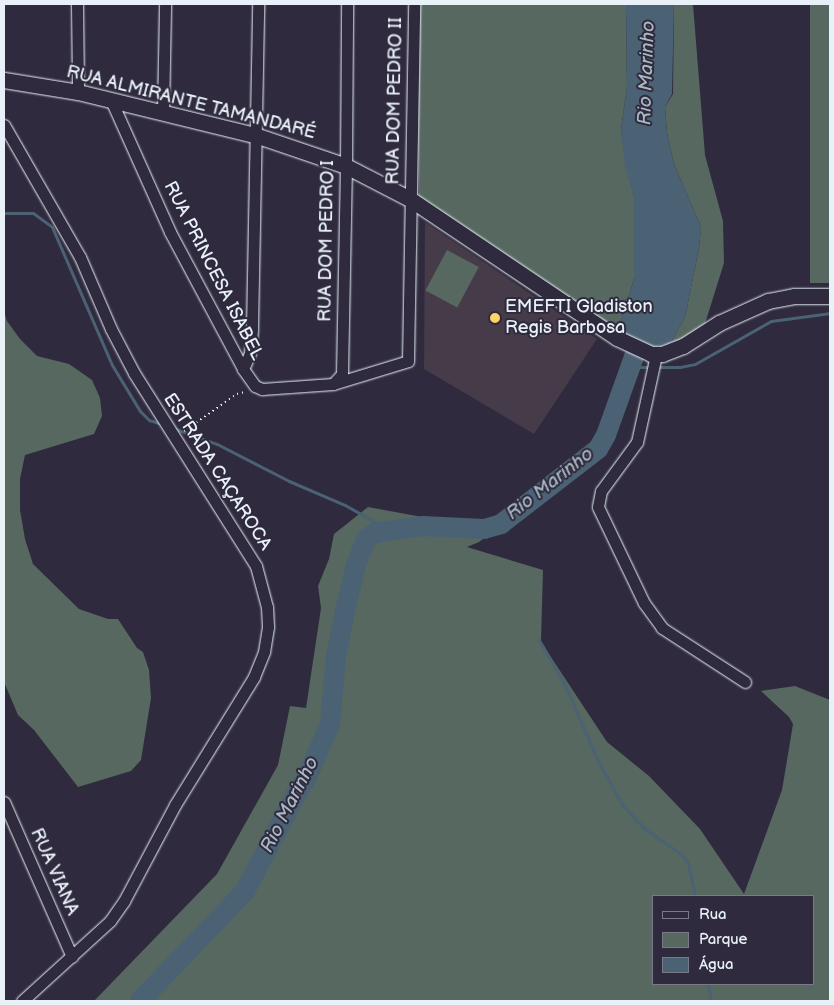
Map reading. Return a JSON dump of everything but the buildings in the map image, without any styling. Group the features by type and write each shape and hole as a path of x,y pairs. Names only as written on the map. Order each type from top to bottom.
{"main road":[{"name":"RUA ALMIRANTE TAMANDARÉ","path":"4,80 78,92 255,135 346,166 410,199 617,338 654,354"},
{"path":"654,354 683,346 719,323 768,301 794,296 830,296"}],"street":[{"path":"78,4 78,92"},
{"path":"163,112 166,4"},
{"path":"243,369 252,342 258,4"},
{"name":"RUA DOM PEDRO I","path":"333,384 342,374 347,4"},
{"name":"RUA DOM PEDRO II","path":"333,384 408,361 414,4"},
{"name":"RUA PRINCESA ISABEL","path":"111,100 170,232 243,369 255,386 262,389"},
{"name":"ESTRADA CAÇAROCA","path":"4,125 80,257 111,329 134,373 171,434 227,517 256,566 267,607 268,627 264,652 254,677 237,708 176,805 124,901 110,921 22,1001"},
{"path":"654,354 637,442 601,491 598,507 644,603 662,628 745,682"},
{"path":"262,389 333,384"},
{"name":"RUA VIANA","path":"4,802 72,957"}],"path":[{"path":"171,434 237,394 262,389"}],"shaded area":[{"name":"EMEFTI Gladiston Regis Barbosa","path":"425,222 597,339 534,434 424,369"}],"green space":[{"path":"417,4 626,4 627,87 621,129 626,166 634,197 634,278 629,296 624,302 620,331 486,247 419,199"},
{"path":"674,4 693,4 705,155 723,221 724,263 703,330 670,345 685,317 699,248 701,227 674,164 667,133 665,107 673,94"},
{"path":"810,4 830,4 830,283 810,283"},
{"path":"447,250 479,267 457,308 425,291"},
{"path":"4,311 7,321 20,339 37,356 69,364 92,380 100,398 102,416 94,434 25,455 20,479 20,510 25,539 33,564 79,609 108,619 118,619 137,648 143,652 149,670 151,698 141,760 131,771 78,787 34,730 18,715 4,682"},
{"path":"368,507 460,524 502,525 479,542 467,547 543,570 541,642 607,742 649,776 700,829 744,894 782,790 793,724 789,717 761,691 795,686 830,700 830,1001 94,1001 217,874 278,765 290,706 306,708 321,608 318,586 329,559 334,534"}],"water":[{"path":"626,4 674,4 672,94 665,107 667,133 674,164 701,227 699,248 685,317 670,345 650,347 620,331 624,302 629,296 634,278 634,197 625,166 621,129 627,87"}],"waterway":[{"path":"4,213 33,213 52,227 112,365 140,411 149,420 162,424"},
{"path":"656,367 680,367 695,364 771,321 830,313"},
{"name":"Rio Marinho","path":"140,1001 245,891 306,779 330,724 336,657 356,565 366,539 375,533 423,526 484,529 501,524 598,449 606,435 644,329"},
{"path":"631,367 650,367"},
{"path":"173,428 217,444 289,481 345,505 391,531"},
{"path":"539,640 564,683 598,761 623,806 645,829 681,854 688,863 695,895"},
{"path":"708,985 711,1001"}],"place":[{"name":"EMEFTI Gladiston Regis Barbosa","path":"495,318"}]}
